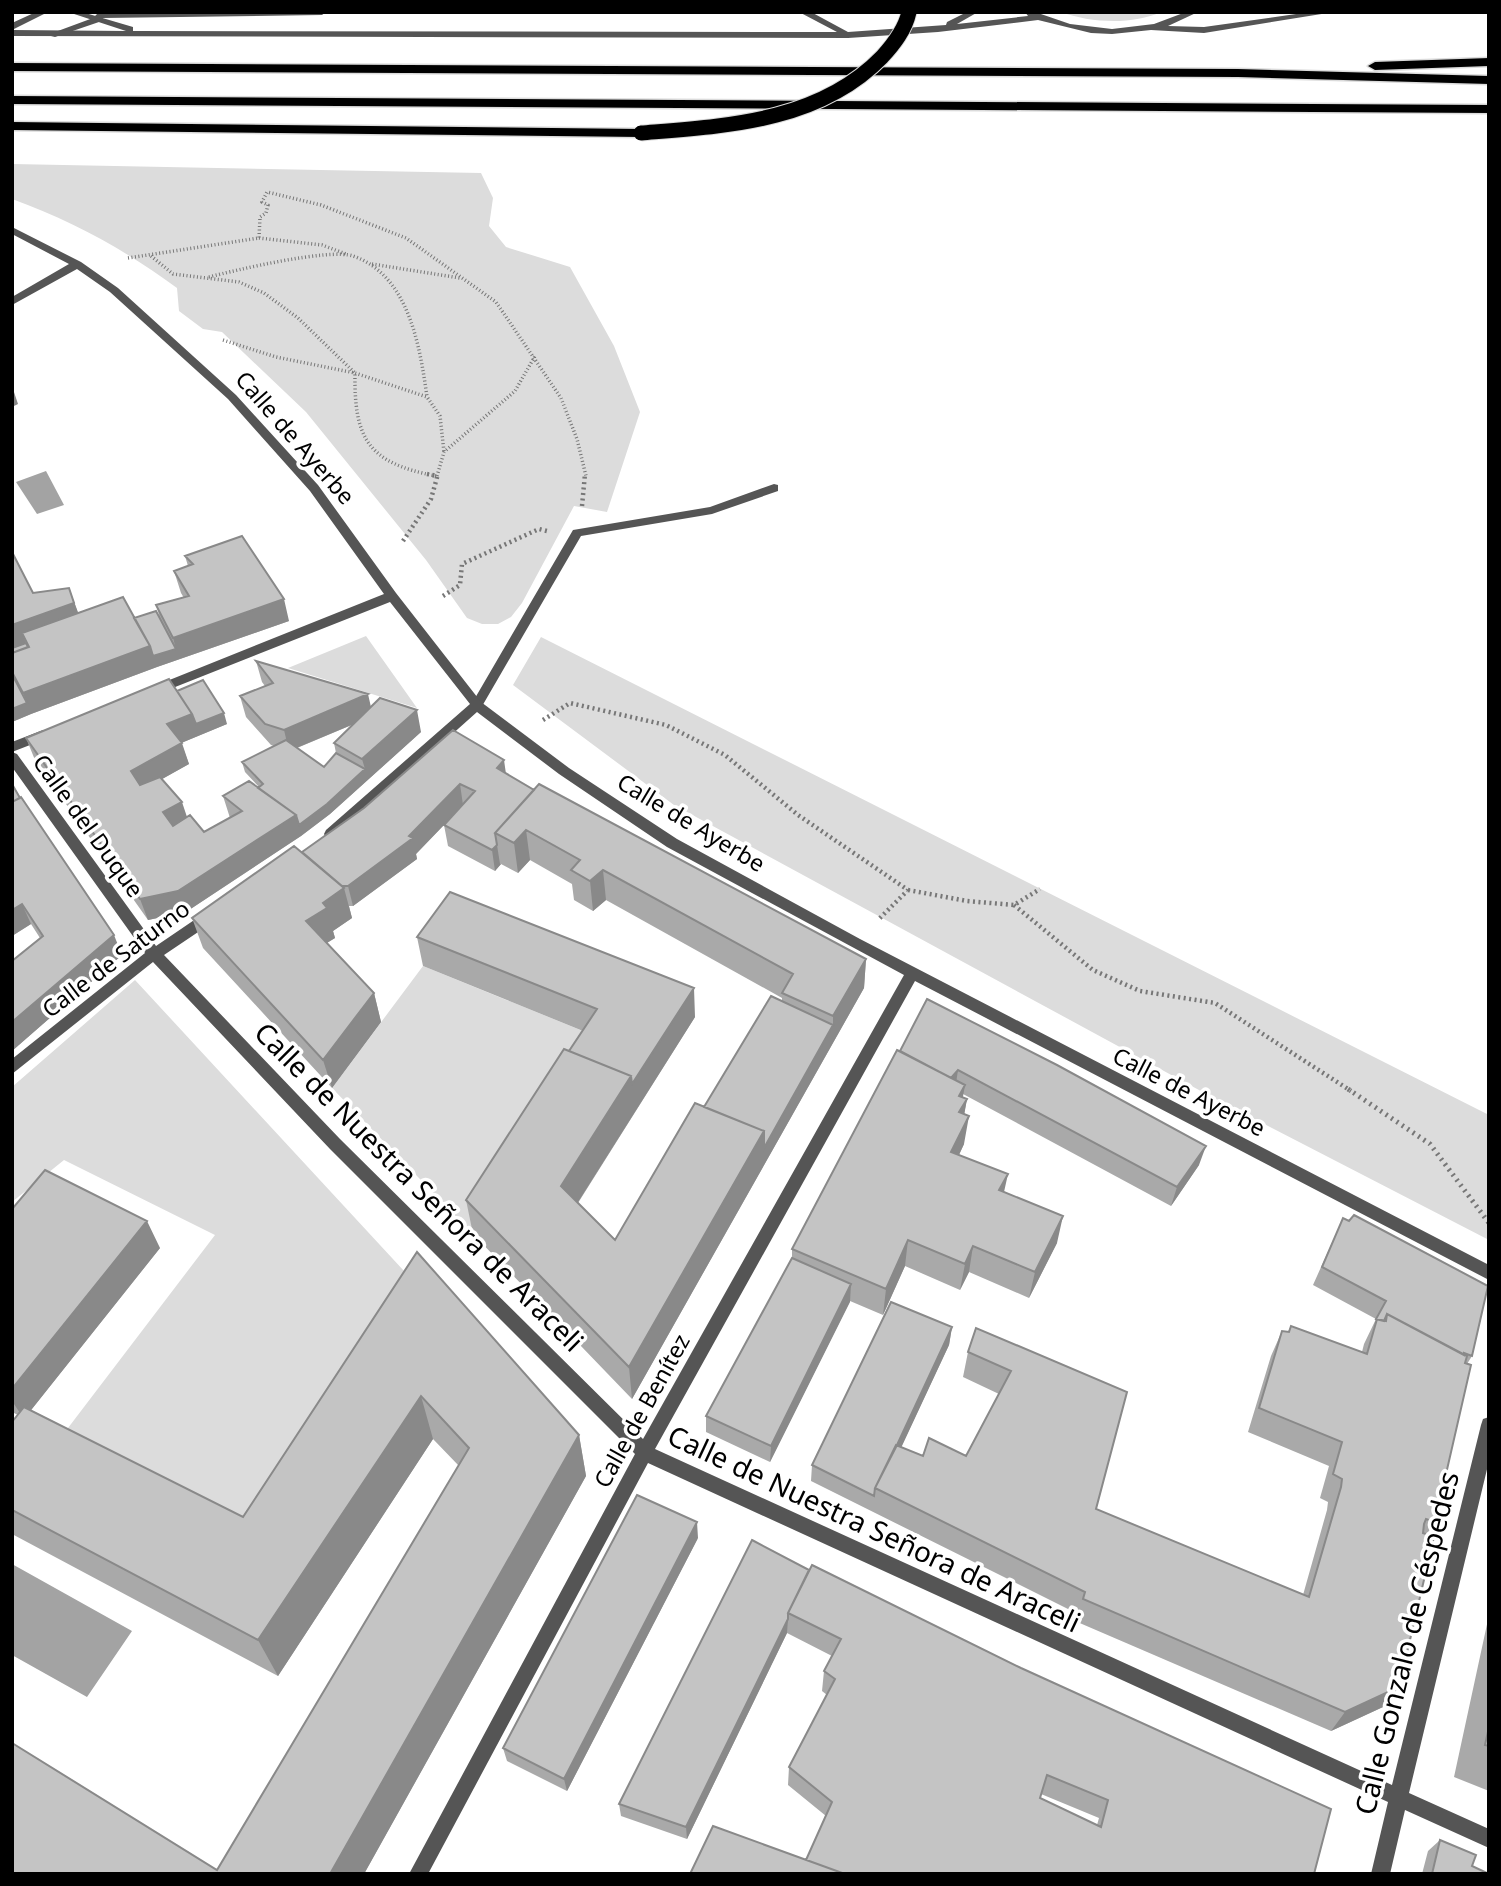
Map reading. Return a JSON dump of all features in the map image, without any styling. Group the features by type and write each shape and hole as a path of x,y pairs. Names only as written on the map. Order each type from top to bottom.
{"highway":[{"path":"12,125 641,133 753,121 826,97 860,77 883,58 898,38 909,12"},
{"path":"1238,73 1489,62"},
{"path":"12,67 1238,73 1489,80"},
{"path":"12,100 1489,109"}],"street":[{"path":"12,30 44,12"},
{"path":"72,12 101,16 322,12"},
{"path":"803,12 848,35"},
{"path":"938,29 974,12"},
{"path":"1027,12 1094,30 1204,30 1285,21 1330,12"},
{"path":"1153,28 1194,12"},
{"path":"52,35 101,16 148,34"},
{"path":"12,30 52,35 848,35 938,29 1038,17"},
{"name":"Calle de Ayerbe","path":"12,230 77,264 114,290 232,397 314,488 392,596 478,705 564,771 672,843 912,974 1489,1273"},
{"path":"12,302 77,264"},
{"path":"318,845 478,705 577,533 712,510 774,488"},
{"path":"139,696 392,596"},
{"path":"12,747 50,732"},
{"name":"Calle del Duque","path":"12,757 154,954"},
{"name":"Calle de Saturno","path":"12,1069 154,954 219,910"},
{"name":"Calle de Nuestra Señora de Araceli","path":"154,954 335,1144 645,1453 1489,1839"},
{"name":"Calle de Benítez","path":"418,1874 645,1453 912,974"},
{"name":"Calle Gonzalo de Céspedes","path":"1380,1874 1489,1426"}],"path":[{"path":"259,238 260,217 266,213 268,205 262,202 267,192 294,196 406,238 496,302 561,398 577,439 587,481 577,533 539,529 462,565 460,585 443,596"},
{"path":"128,258 259,238 322,245 371,264 463,279"},
{"path":"150,255 173,274 239,282 264,293 298,318 355,373 357,425 369,442 390,462 410,471 437,476"},
{"path":"208,278 259,263 350,255"},
{"path":"371,264 393,286 410,317 423,364 427,397 440,416 444,452 431,499 403,541"},
{"path":"223,340 276,357 355,373 427,397"},
{"path":"444,452 515,391 535,356"},
{"path":"1014,905 1040,889"},
{"path":"908,890 967,901 1014,905 1093,970 1140,991 1215,1003 1430,1144 1489,1223"}],"shaded area":[{"path":"1061,12 1161,12 1138,19 1111,21"},
{"path":"12,164 481,173 493,198 489,226 506,247 570,267 614,346 640,412 607,512 574,506 522,603 511,617 498,624 482,624 467,618 426,560 306,412 222,332 203,329 179,311 177,288 98,238 12,199"},
{"path":"46,471 64,505 37,514 16,482"},
{"path":"366,636 417,708 288,668"},
{"path":"541,637 1489,1115 1489,1240 1210,1096 674,805 513,685"},
{"path":"423,966 600,1038 473,1234 332,1088"},
{"path":"135,980 429,1298 263,1556 52,1449 215,1235 64,1160 12,1202 12,1087"},
{"path":"12,1564 132,1631 87,1697 12,1655"}],"building":[{"path":"242,536 284,599 173,638 156,605 189,596 174,571 193,564 185,556"},
{"path":"12,552 33,593 69,588 74,603 12,625"},
{"path":"123,597 150,646 23,693 12,672 12,653 29,647 22,633"},
{"path":"156,611 176,649 153,656 134,618"},
{"path":"26,643 28,647 12,653 12,648"},
{"path":"256,661 368,694 284,730 265,724 240,696 273,683"},
{"path":"12,674 27,703 12,709"},
{"path":"169,679 192,714 167,724 182,743 131,771 140,785 160,777 182,802 163,812 173,826 190,815 204,832 242,811 223,796 249,781 296,815 178,891 140,899 26,738"},
{"path":"203,680 224,713 196,724 177,691"},
{"path":"380,698 417,710 362,759 334,743"},
{"path":"453,730 504,760 497,768 534,790 495,833 497,845 492,850 444,825 475,791 460,784 409,836 413,838 348,886 342,886 302,852 364,808"},
{"path":"286,740 324,767 336,753 365,769 327,804 299,825 296,815 258,788 263,784 242,762"},
{"path":"12,784 20,798 12,802"},
{"path":"539,784 866,959 833,1016 782,993 793,974 603,870 590,881 571,870 580,860 526,830 514,843 495,833"},
{"path":"21,797 114,935 12,1022 12,961 43,936 22,904 12,910 12,802"},
{"path":"294,846 344,888 323,903 327,908 306,921 374,993 323,1060 192,918"},
{"path":"450,892 694,988 632,1084 631,1076 569,1051 597,1009 417,937"},
{"path":"771,996 833,1025 764,1148 764,1131 704,1107"},
{"path":"927,999 1057,1065 1206,1146 1177,1187 958,1070 951,1078 900,1051"},
{"path":"564,1049 631,1076 561,1186 615,1240 695,1103 764,1131 629,1367 466,1200"},
{"path":"897,1050 965,1085 959,1096 967,1099 959,1112 969,1116 951,1152 1008,1174 999,1190 1063,1216 1035,1272 973,1246 965,1264 908,1240 886,1289 792,1249"},
{"path":"45,1170 147,1221 12,1389 12,1209"},
{"path":"1354,1215 1488,1286 1472,1356 1464,1355 1387,1314 1384,1321 1376,1319 1386,1301 1322,1267 1343,1218 1349,1221"},
{"path":"417,1252 579,1435 330,1874 12,1874 12,1743 217,1870 469,1448 421,1396 258,1640 12,1510 12,1422 24,1407 243,1517"},
{"path":"792,1258 851,1284 771,1446 706,1416"},
{"path":"891,1302 952,1327 875,1488 874,1496 812,1465"},
{"path":"1387,1314 1467,1356 1465,1363 1471,1365 1435,1522 1426,1519 1424,1524 1423,1533 1434,1537 1399,1687 1345,1712 1083,1599 1085,1592 875,1488 896,1445 923,1456 929,1438 966,1456 1011,1371 968,1352 976,1328 1127,1392 1096,1509 1309,1597 1341,1487 1342,1479 1333,1474 1342,1442 1259,1408 1282,1331 1289,1332 1291,1326 1367,1354 1377,1319 1386,1321"},
{"path":"637,1495 697,1522 564,1779 503,1748"},
{"path":"752,1540 809,1570 788,1613 788,1619 686,1827 619,1804"},
{"path":"812,1565 1021,1668 1331,1809 1314,1874 845,1874 806,1860 832,1802 789,1767 835,1679 824,1671 841,1639 788,1613","holes":["1047,1775 1108,1800 1101,1827 1040,1798"]},
{"path":"1489,1727 1489,1746 1485,1745"},
{"path":"713,1826 845,1874 690,1874"},
{"path":"1440,1840 1476,1855 1472,1866 1489,1874 1432,1874"}]}
